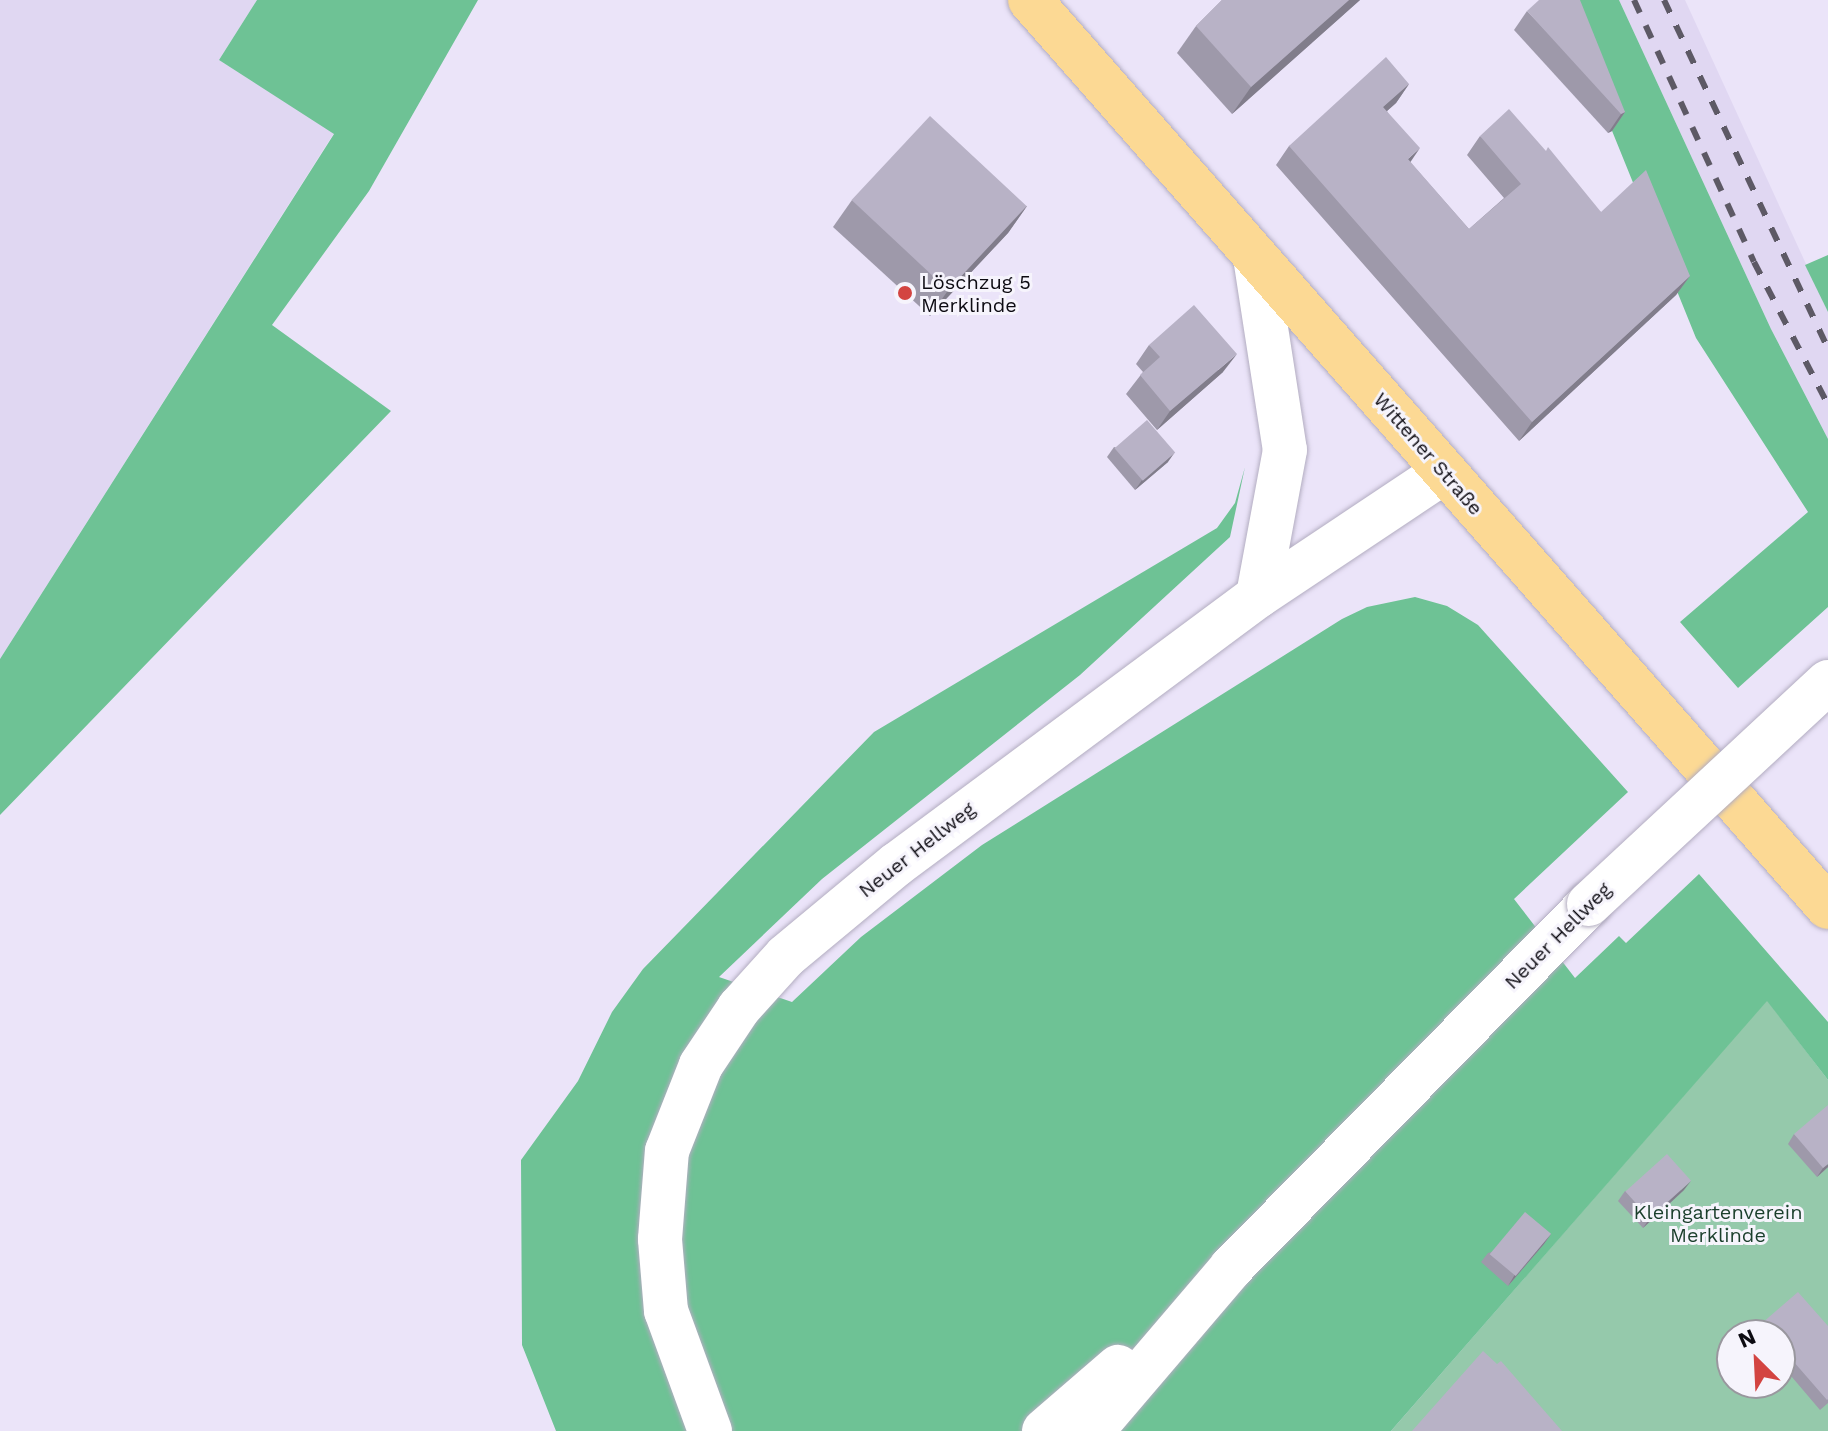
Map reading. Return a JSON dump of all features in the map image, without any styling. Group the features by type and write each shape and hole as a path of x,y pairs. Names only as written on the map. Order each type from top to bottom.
{"main road":[{"name":"Wittener Straße","path":"1030,0 1828,907"},
{"path":"1255,257 1285,450 1258,596"},
{"name":"Neuer Hellweg","path":"743,1431 703,1412 666,1311 660,1239 667,1151 701,1065 739,1008 786,956 897,864 1258,596 1444,472"},
{"name":"Neuer Hellweg","path":"1092,1431 1231,1268 1589,904 1828,682"},
{"name":"Neuer Hellweg","path":"1044,1431 1231,1268"}],"shaded area":[{"path":"0,0 257,0 219,60 334,133 0,659"},
{"path":"1619,0 1685,0 1828,312 1828,439 1771,329"}],"green space":[{"path":"257,0 478,0 369,191 272,325 391,411 0,815 0,659 334,134 219,60"},
{"path":"1559,0 1619,0 1771,329 1828,439 1828,607 1738,688 1680,622 1808,512 1696,338"},
{"path":"1828,255 1828,312 1805,265"},
{"path":"1245,467 1230,537 1080,675 822,879 719,977 792,1002 861,937 982,845 1342,619 1367,607 1415,597 1447,606 1478,625 1628,792 1514,899 1575,978 1619,936 1626,943 1699,874 1828,1022 1828,1080 1767,1001 1391,1431 556,1431 522,1345 521,1160 578,1081 612,1012 643,969 874,732 1217,528 1235,503"},
{"name":"Kleingartenverein Merklinde","path":"1767,1000 1828,1080 1828,1431 1391,1431"}],"building":[{"path":"1222,0 1349,0 1251,87 1196,26"},
{"path":"1539,0 1580,0 1625,112 1621,114 1527,11"},
{"path":"1386,57 1409,84 1383,107 1420,148 1408,159 1469,229 1521,184 1480,136 1509,109 1546,151 1548,147 1601,212 1646,170 1690,276 1532,422 1289,146"},
{"path":"930,116 1027,206 948,290 852,200"},
{"path":"1194,305 1237,354 1170,411 1140,375 1160,357 1149,345"},
{"path":"1147,420 1175,452 1143,481 1115,448"},
{"path":"1828,1105 1828,1164 1823,1168 1794,1134"},
{"path":"1667,1154 1691,1181 1649,1218 1625,1191"},
{"path":"1525,1212 1551,1234 1516,1276 1490,1254"},
{"path":"1798,1292 1828,1326 1827,1400 1796,1364 1796,1319 1767,1319"},
{"path":"1483,1351 1497,1364 1501,1361 1562,1431 1412,1431"}],"railway":[{"path":"1634,0 1754,262 1828,405"},
{"path":"1664,0 1828,348"}],"place":[{"name":"Löschzug 5 Merklinde","path":"905,293"}]}
